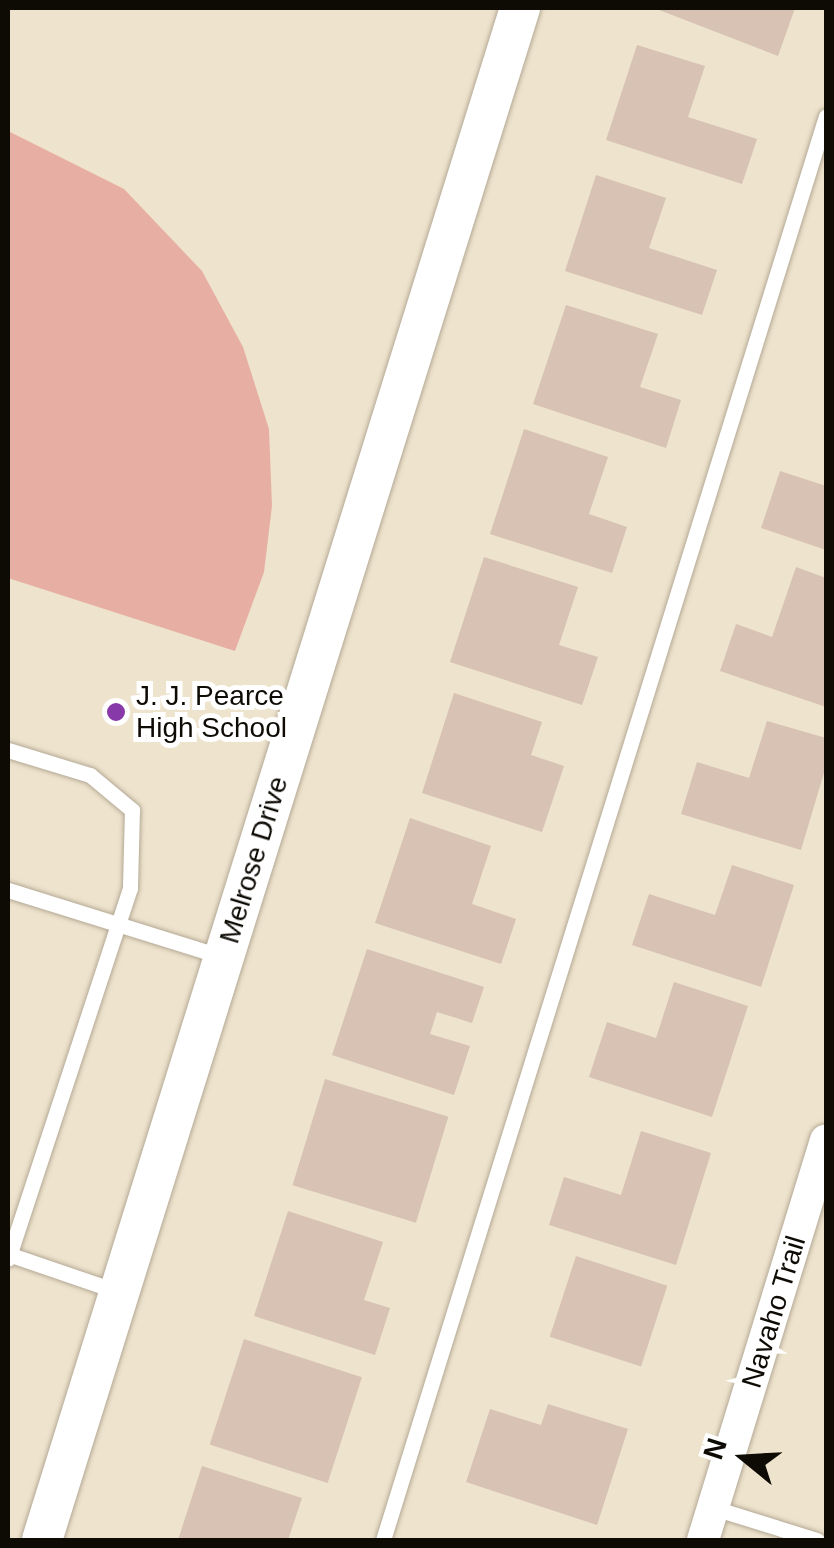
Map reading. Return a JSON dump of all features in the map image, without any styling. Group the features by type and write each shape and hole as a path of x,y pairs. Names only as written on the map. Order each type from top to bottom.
{"street":[{"name":"Melrose Drive","path":"42,1540 520,8"},
{"name":"Navaho Trail","path":"703,1540 826,1141"}],"lane":[{"path":"383,1540 826,116"},
{"path":"8,750 90,775 132,810 130,888 8,1256 120,1292"},
{"path":"8,890 224,957"},
{"path":"714,1508 818,1540"}],"shaded area":[{"path":"8,131 124,189 202,271 243,347 269,429 272,506 264,572 235,651 8,578"}],"building":[{"path":"654,8 795,8 778,56"},
{"path":"637,45 705,66 688,117 757,139 742,184 606,140"},
{"path":"596,175 666,198 649,248 717,270 702,315 565,271"},
{"path":"566,305 658,334 640,387 681,400 666,448 533,404"},
{"path":"524,429 608,457 589,514 627,527 612,573 490,534"},
{"path":"780,471 826,486 826,550 761,528"},
{"path":"484,557 578,587 559,645 598,657 582,705 450,662"},
{"path":"796,567 826,578 826,707 720,671 736,624 772,637"},
{"path":"454,693 542,722 531,755 564,766 542,832 422,793"},
{"path":"767,721 826,738 826,766 801,850 681,814 697,762 749,778"},
{"path":"410,818 491,846 472,904 516,919 501,964 375,923"},
{"path":"732,865 794,885 761,987 632,945 649,894 715,915"},
{"path":"367,949 484,987 472,1023 437,1012 430,1034 470,1046 454,1095 332,1055"},
{"path":"674,982 748,1006 712,1117 589,1077 607,1022 656,1038"},
{"path":"325,1079 448,1117 416,1223 293,1185"},
{"path":"641,1131 711,1153 676,1265 549,1225 564,1177 621,1195"},
{"path":"288,1211 383,1242 364,1300 390,1308 375,1355 254,1316"},
{"path":"576,1256 667,1286 641,1367 550,1337"},
{"path":"244,1339 362,1377 328,1483 210,1445"},
{"path":"548,1404 628,1429 597,1525 466,1482 490,1409 541,1425"},
{"path":"202,1466 302,1498 288,1540 178,1540"}],"place":[{"name":"J. J. Pearce High School","path":"116,712"}]}
